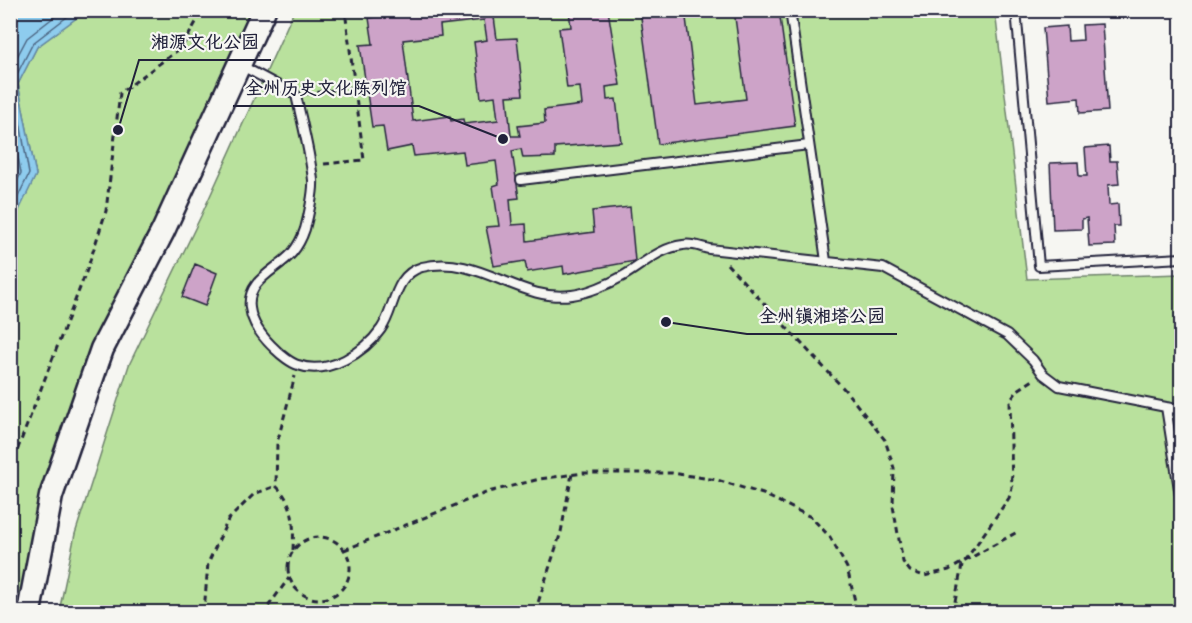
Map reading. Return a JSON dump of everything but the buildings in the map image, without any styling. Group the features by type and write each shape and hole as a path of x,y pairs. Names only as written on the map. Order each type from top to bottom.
{"main road":[{"path":"29,612 51,496 102,350 163,231 264,10"}],"lane":[{"path":"790,10 825,261"},
{"path":"1016,10 1039,266 1182,258"},
{"path":"239,65 296,95 310,166 313,182 302,237 290,255 258,281 250,303 253,319 261,333 277,352 298,365 328,366 363,348 383,327 392,300 402,281 420,268 439,265 471,267 528,291 561,296 579,294 621,277 657,253 692,244 714,250 883,268 1007,335 1033,360 1043,374 1059,386 1182,410"},
{"path":"521,180 809,145"},
{"path":"1166,407 1182,508"}],"path":[{"path":"10,469 88,267 106,212 120,93 182,48 204,10"},
{"path":"310,166 364,160 345,10"},
{"path":"296,95 355,87"},
{"path":"714,250 845,390 885,441 894,468 892,506 903,562 910,571 924,576 950,570 1019,531"},
{"path":"293,550 306,540 316,537 332,540 344,550 349,560 349,576 342,589 334,595 320,599 310,598 297,591 290,578 288,563 293,550 292,509 287,498 276,486 277,443 298,365"},
{"path":"953,612 962,565 1009,498 1012,488 1010,401 1018,390 1043,374"},
{"path":"344,550 488,492 540,479 572,474 672,473 717,480 763,494 811,517 830,537 847,568 855,601 854,612"},
{"path":"535,612 561,532 572,474"},
{"path":"204,612 208,562 228,520 254,494 276,486"},
{"path":"260,612 267,608 290,578"}],"green space":[{"path":"86,11 264,11 102,349 29,612 10,612 10,227 36,175 18,84 37,47"},
{"path":"294,11 995,11 1027,279 1181,274 1181,612 59,612 75,534 129,365 201,216"}],"water":[{"path":"11,10 86,11 37,47 18,84 36,175 11,227"}],"place":[{"name":"湘源文化公园","path":"118,130"},
{"name":"全州历史文化陈列馆","path":"503,139"},
{"name":"全州镇湘塔公园","path":"666,322"}]}
